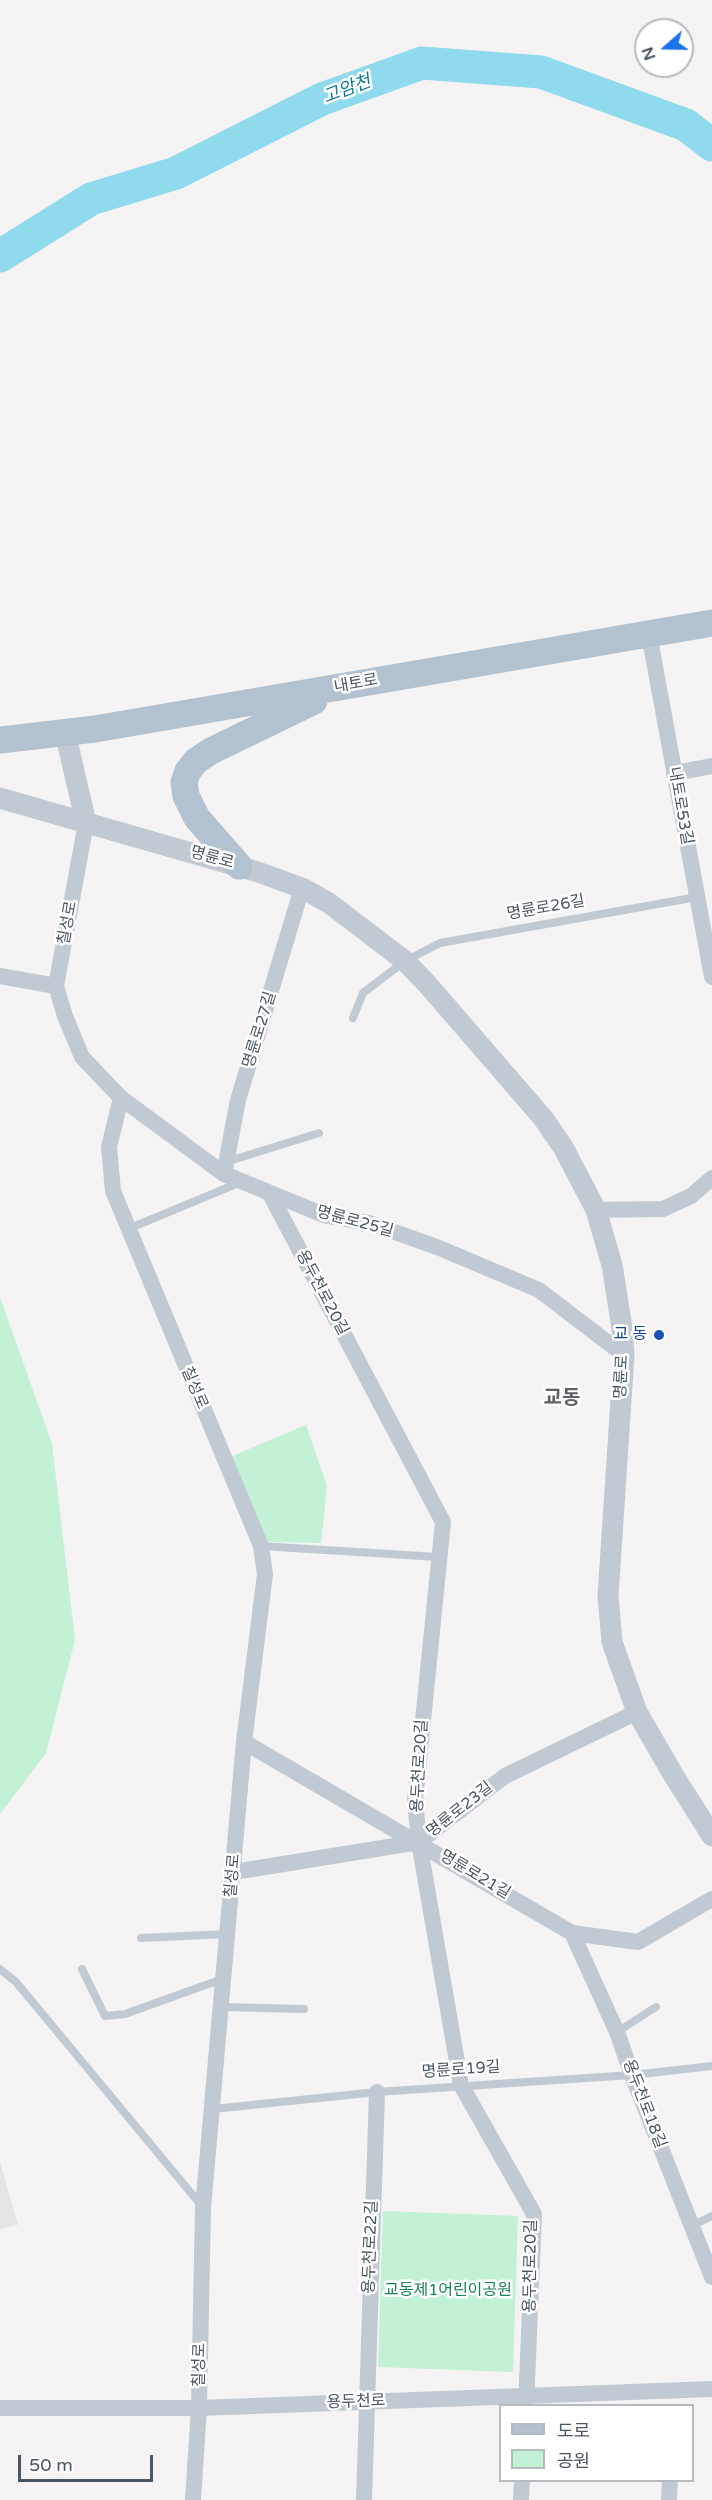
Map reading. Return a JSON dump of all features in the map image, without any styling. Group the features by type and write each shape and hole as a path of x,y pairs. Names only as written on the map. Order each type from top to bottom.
{"main road":[{"name":"내토로","path":"0,740 65,732 345,686 712,623"},
{"path":"238,866 197,818 186,796 184,782 188,771 196,761 210,751 345,686"}],"street":[{"name":"내토로53길","path":"649,634 697,897 710,951 712,977"},
{"path":"65,732 86,823"},
{"path":"674,773 712,766"},
{"name":"명륜로","path":"0,798 238,866 302,888 329,903 405,961 543,1118 563,1147 596,1210 612,1264 622,1328 624,1355 608,1596 612,1642 637,1712 712,1836"},
{"name":"칠성로","path":"86,823 56,986 65,1016 82,1057 122,1098 110,1147 113,1191 261,1546 265,1574 264,1597 244,1742 203,2208 199,2408 193,2500"},
{"name":"명륜로27길","path":"225,1168 238,1100 302,888"},
{"path":"0,976 56,986"},
{"name":"명륜로25길","path":"122,1098 241,1181 324,1215 369,1223 436,1247 540,1290 624,1355"},
{"path":"596,1210 663,1209 691,1196 712,1179"},
{"name":"용두천로20길","path":"270,1194 442,1521 415,1800 419,1842 461,2085 534,2214 526,2401"},
{"name":"명륜로23길","path":"234,1872 419,1842 505,1776 637,1712"},
{"name":"명륜로21길","path":"244,1742 573,1933 638,1942 712,1899"},
{"name":"용두천로18길","path":"573,1933 617,2032 712,2277"},
{"name":"용두천로22길","path":"364,2500 377,2092"},
{"name":"용두천로","path":"0,2408 199,2408 366,2402 673,2398 712,2389"},
{"path":"521,2500 522,2482"},
{"path":"669,2500 670,2482"}],"lane":[{"name":"명륜로26길","path":"405,961 440,943 697,897"},
{"path":"352,1018 363,993 405,961"},
{"path":"225,1168 319,1132"},
{"path":"128,1230 241,1181"},
{"path":"261,1546 438,1557"},
{"path":"141,1938 228,1934"},
{"path":"82,1969 105,2016 125,2014 225,1978"},
{"path":"0,1970 16,1982 203,2208"},
{"path":"222,2007 304,2009"},
{"path":"617,2032 657,2007"},
{"name":"명륜로19길","path":"213,2109 377,2092 632,2075 712,2066"},
{"path":"693,2225 712,2216"}],"shaded area":[{"path":"0,2162 18,2225 0,2229"}],"green space":[{"path":"0,1297 52,1444 75,1640 46,1753 0,1814"},
{"path":"306,1425 327,1486 321,1543 268,1542 230,1457"},
{"name":"교동제1어린이공원","path":"383,2211 518,2216 513,2372 378,2367"}],"waterway":[{"name":"고암천","path":"0,256 91,199 176,173 322,99 422,63 541,72 686,125 712,145"}],"place":[{"name":"교 동","path":"659,1335"}],"district":[{"name":"교동","path":"562,1399"}]}
